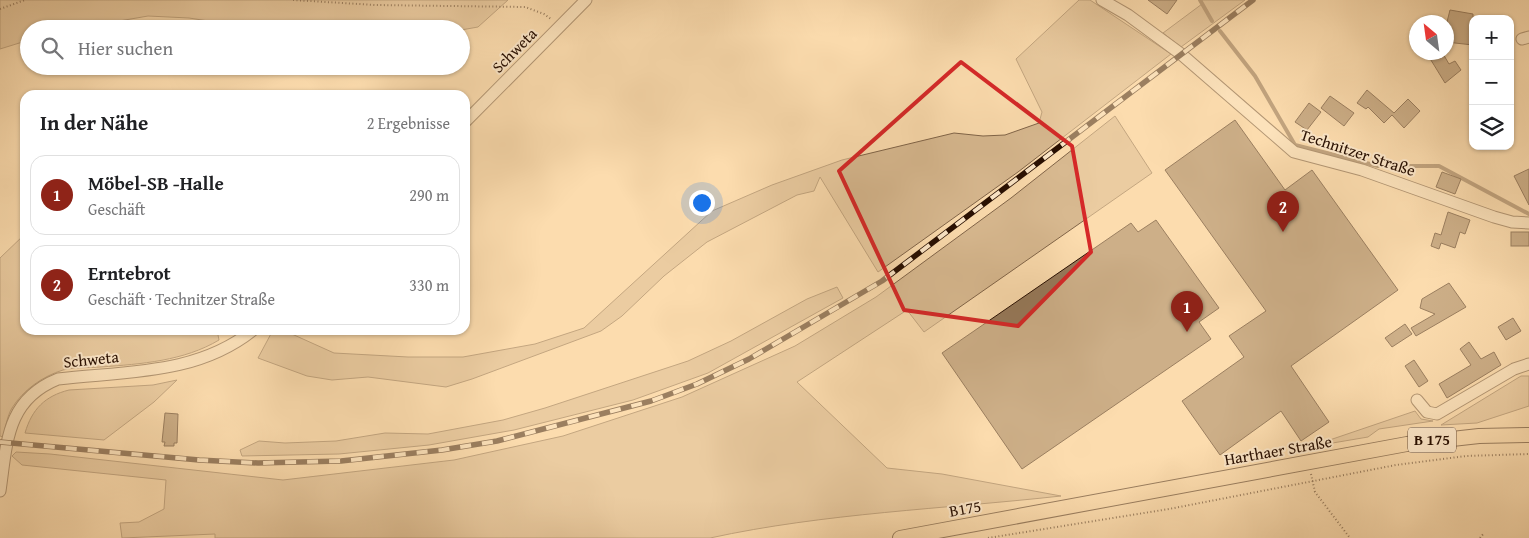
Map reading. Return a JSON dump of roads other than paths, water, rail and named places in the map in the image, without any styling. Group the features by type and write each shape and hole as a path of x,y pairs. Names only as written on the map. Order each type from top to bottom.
{"main road":[{"name":"Harthaer Straße","path":"1036,513 1407,444 1479,436 1529,435"},
{"name":"B175","path":"900,538 1036,513"}],"street":[{"name":"Schweta","path":"470,117 586,0"},
{"name":"Technitzer Straße","path":"1102,0 1128,15 1181,54 1294,152 1372,173 1494,217 1529,223"},
{"name":"Schweta","path":"0,491 13,420 32,394 45,384 58,379 151,370 190,363 223,350 246,335"},
{"path":"1417,400 1427,412 1437,414 1514,369 1529,364"}],"waterway":[{"path":"1200,0 1212,21"},
{"path":"1220,31 1255,76 1295,145 1378,166 1439,166 1529,214"}],"railway":[{"path":"0,442 199,460 258,463 341,461 442,450 497,441 651,401 697,384 749,359 882,281 1253,0"}],"place":[{"name":"Erntebrot","path":"1283,232"},
{"name":"Möbel-SB -Halle","path":"1187,332"}]}
